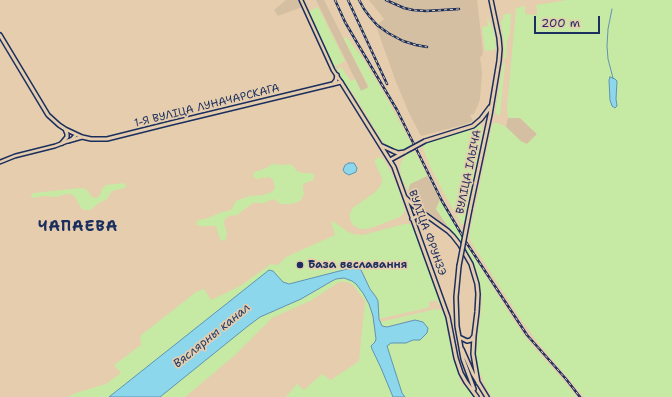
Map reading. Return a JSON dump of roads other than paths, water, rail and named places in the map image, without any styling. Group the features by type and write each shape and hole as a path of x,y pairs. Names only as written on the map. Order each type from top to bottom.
{"main road":[{"name":"ВУЛІЦА ІЛЬІЧА","path":"476,395 463,359 457,321 456,297 470,209 498,73 500,49 491,0"},
{"name":"1-Я ВУЛІЦА ЛУНАЧАРСКАГА","path":"0,35 44,109 53,120 76,135 91,139 107,139 341,82"},
{"path":"333,84 337,76"},
{"name":"ВУЛІЦА ФРУНЗЭ","path":"341,82 394,167 448,317 456,358 461,373 476,395"},
{"path":"390,160 425,142 473,126 481,119 491,106"},
{"path":"62,143 67,137 65,129"},
{"path":"68,141 82,137"},
{"path":"380,145 398,153 405,152"},
{"path":"404,196 422,213 453,236 460,244 471,264 477,284 478,294 473,354 478,383 487,397"},
{"path":"412,219 422,213"},
{"path":"459,336 467,341 471,340 474,336"},
{"name":"ВУЛІЦА ІЛЬІЧА","path":"461,347 478,383"}],"street":[{"path":"301,0 341,82"},
{"path":"0,162 15,156 55,146 72,139 76,135"}],"water":[{"path":"610,77 617,81 617,106 615,108 612,106 610,100"},
{"path":"354,163 357,168 356,172 349,175 343,170 345,165"},
{"name":"Вяслярны канал","path":"351,268 361,270 370,289 376,297 378,301 379,319 382,326 387,327 415,320 423,322 428,328 427,333 420,340 413,340 406,343 391,343 387,346 402,393 405,397 393,397 371,346 376,339 373,316 369,304 356,284 344,278 336,279 301,299 260,317 160,397 109,397 269,270 273,271 283,282 289,284"}],"waterway":[{"path":"612,9 608,29 607,46 608,59 613,78"}],"railway":[{"path":"335,0 345,22 397,110 442,201 466,242 527,335 580,397"},
{"path":"348,0 387,84"},
{"path":"359,0 364,9 377,25 388,33 403,41 427,47"},
{"path":"386,0 404,8 413,10 426,11 459,9"}],"place":[{"name":"База веславання","path":"300,265"}],"district":[{"name":"ЧАПАЕВА","path":"78,227"}]}
